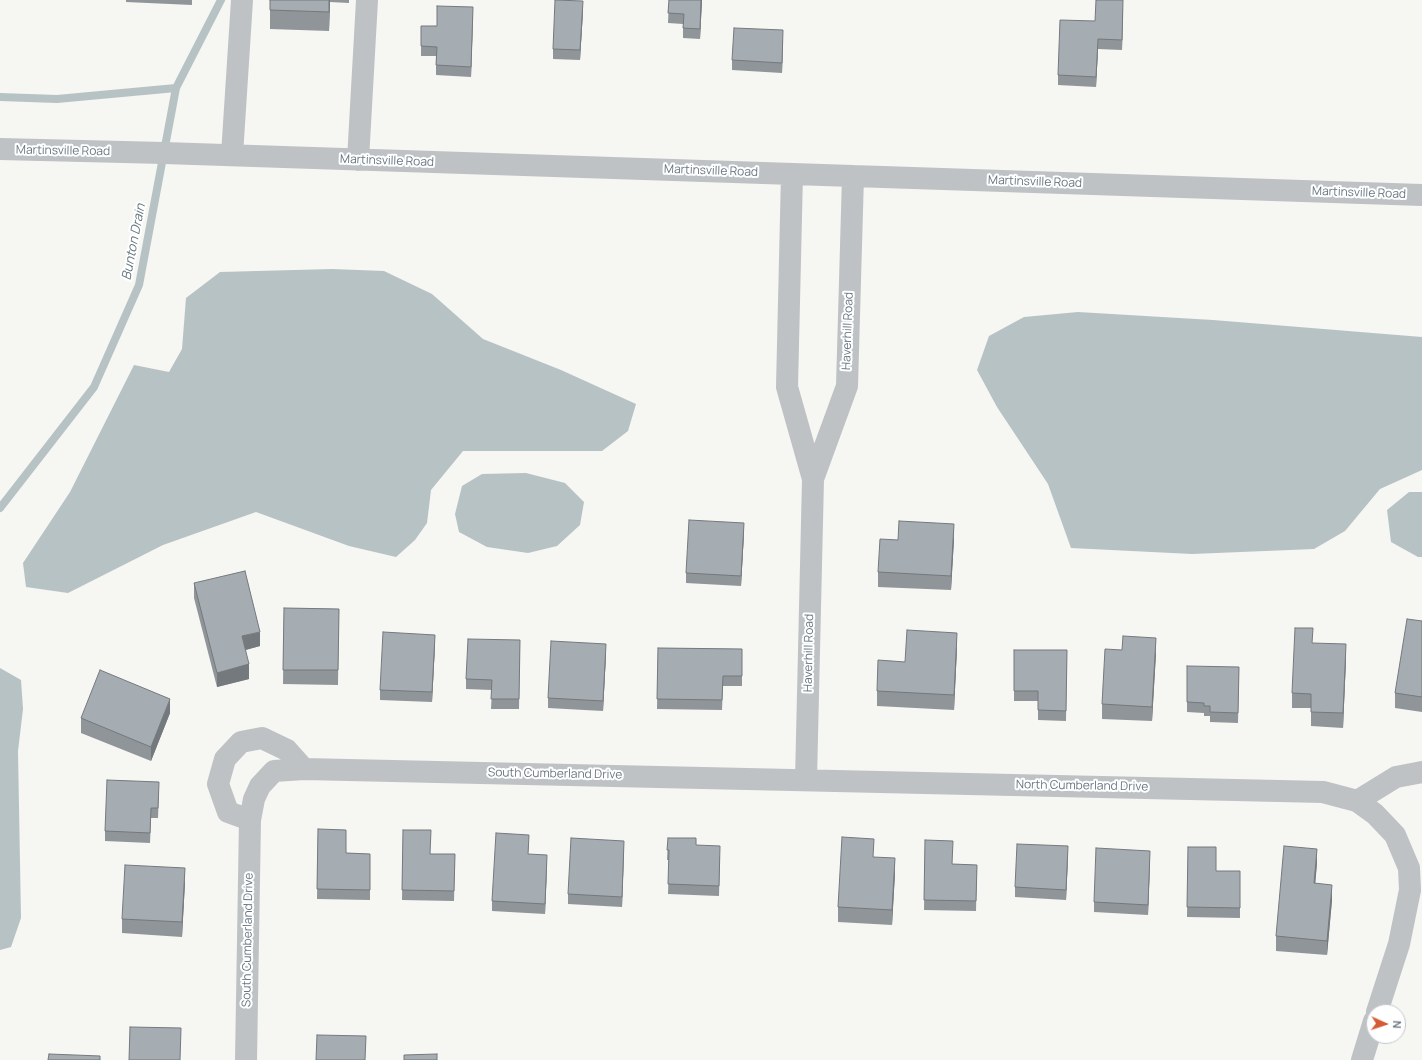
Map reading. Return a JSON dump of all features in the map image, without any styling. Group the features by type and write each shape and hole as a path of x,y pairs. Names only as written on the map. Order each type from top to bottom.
{"street":[{"path":"232,155 242,0"},
{"path":"358,160 367,0"},
{"name":"Martinsville Road","path":"0,149 232,155 1422,195"},
{"name":"Haverhill Road","path":"792,174 787,387 813,479 806,780"},
{"name":"Haverhill Road","path":"813,479 847,386 853,176"},
{"path":"250,820 228,812 218,784 225,759 241,742 262,738 287,750 304,769"},
{"name":"South Cumberland Drive","path":"246,1060 250,820 254,799 260,786 274,771 304,769 806,780"},
{"path":"1357,801 1396,776 1422,772"},
{"name":"North Cumberland Drive","path":"806,780 1323,792 1357,801 1375,814 1395,835 1416,866 1399,944 1380,1004"},
{"path":"1362,1060 1367,1044"}],"shaded area":[{"path":"332,269 384,271 432,294 483,339 561,370 636,404 628,431 602,451 463,451 431,490 427,523 415,540 396,557 349,546 256,512 163,545 68,593 26,587 23,563 70,492 134,365 169,372 182,349 186,298 220,272"},
{"path":"1078,312 1213,320 1422,337 1422,470 1380,489 1345,531 1314,549 1192,554 1071,548 1048,484 997,407 977,370 989,336 1024,317"},
{"path":"526,473 565,483 584,502 580,525 557,546 528,553 487,547 459,532 455,514 462,486 482,474"},
{"path":"1409,492 1422,492 1422,557 1418,557 1391,542 1387,510"},
{"path":"0,668 21,680 23,709 18,751 21,918 11,947 0,950"}],"building":[{"path":"270,0 329,0 329,12 270,10"},
{"path":"555,0 583,1 580,50 553,49"},
{"path":"669,0 701,0 700,29 683,28 684,14 668,13"},
{"path":"1096,0 1123,0 1122,40 1098,39 1096,77 1058,75 1060,20 1095,21"},
{"path":"437,6 473,7 471,67 436,65 437,47 421,46 421,26 437,26"},
{"path":"734,28 783,30 782,63 732,60"},
{"path":"689,520 744,523 741,576 686,573"},
{"path":"899,521 954,524 951,576 878,572 880,539 898,540"},
{"path":"245,571 260,632 242,636 249,664 217,673 194,583"},
{"path":"284,608 339,609 338,670 283,670"},
{"path":"1407,619 1422,621 1422,697 1395,693"},
{"path":"1295,628 1313,628 1312,643 1346,644 1343,713 1311,712 1311,694 1292,693"},
{"path":"907,630 957,633 954,695 877,691 878,660 905,662"},
{"path":"383,632 435,635 432,692 380,690"},
{"path":"1123,636 1156,638 1152,707 1102,704 1105,649 1122,650"},
{"path":"468,639 520,640 519,699 491,699 492,680 466,679"},
{"path":"551,641 606,644 603,701 548,698"},
{"path":"658,648 742,649 742,676 723,676 722,700 657,699"},
{"path":"1014,650 1067,650 1066,711 1038,710 1038,691 1014,691"},
{"path":"1187,666 1239,667 1238,713 1210,712 1210,706 1204,706 1204,703 1187,702"},
{"path":"100,670 170,699 151,747 81,718"},
{"path":"107,780 159,782 158,808 151,808 150,833 105,831"},
{"path":"318,829 346,830 346,853 370,854 370,890 317,889"},
{"path":"403,830 431,830 430,854 455,854 454,891 402,890"},
{"path":"496,833 529,835 528,854 547,855 545,904 492,901"},
{"path":"842,837 874,839 873,857 895,858 892,910 838,907"},
{"path":"571,838 624,841 622,897 568,894"},
{"path":"668,838 696,838 696,845 720,846 719,886 668,884"},
{"path":"925,840 953,841 952,864 977,865 976,901 924,900"},
{"path":"1017,844 1068,846 1066,890 1015,887"},
{"path":"1284,846 1317,849 1314,883 1332,885 1327,941 1276,936"},
{"path":"1188,847 1216,847 1216,871 1240,871 1240,908 1187,907"},
{"path":"1096,848 1150,851 1148,905 1094,902"},
{"path":"125,865 185,868 182,922 122,919"},
{"path":"130,1027 181,1028 180,1060 129,1060"},
{"path":"317,1035 366,1036 365,1060 316,1060"},
{"path":"49,1054 100,1056 100,1060 48,1060"},
{"path":"437,1054 437,1060 404,1060 404,1055"}],"waterway":[{"name":"Bunton Drain","path":"0,508 94,387 139,285 176,88 221,0"},
{"path":"0,97 57,99 176,88"}]}
